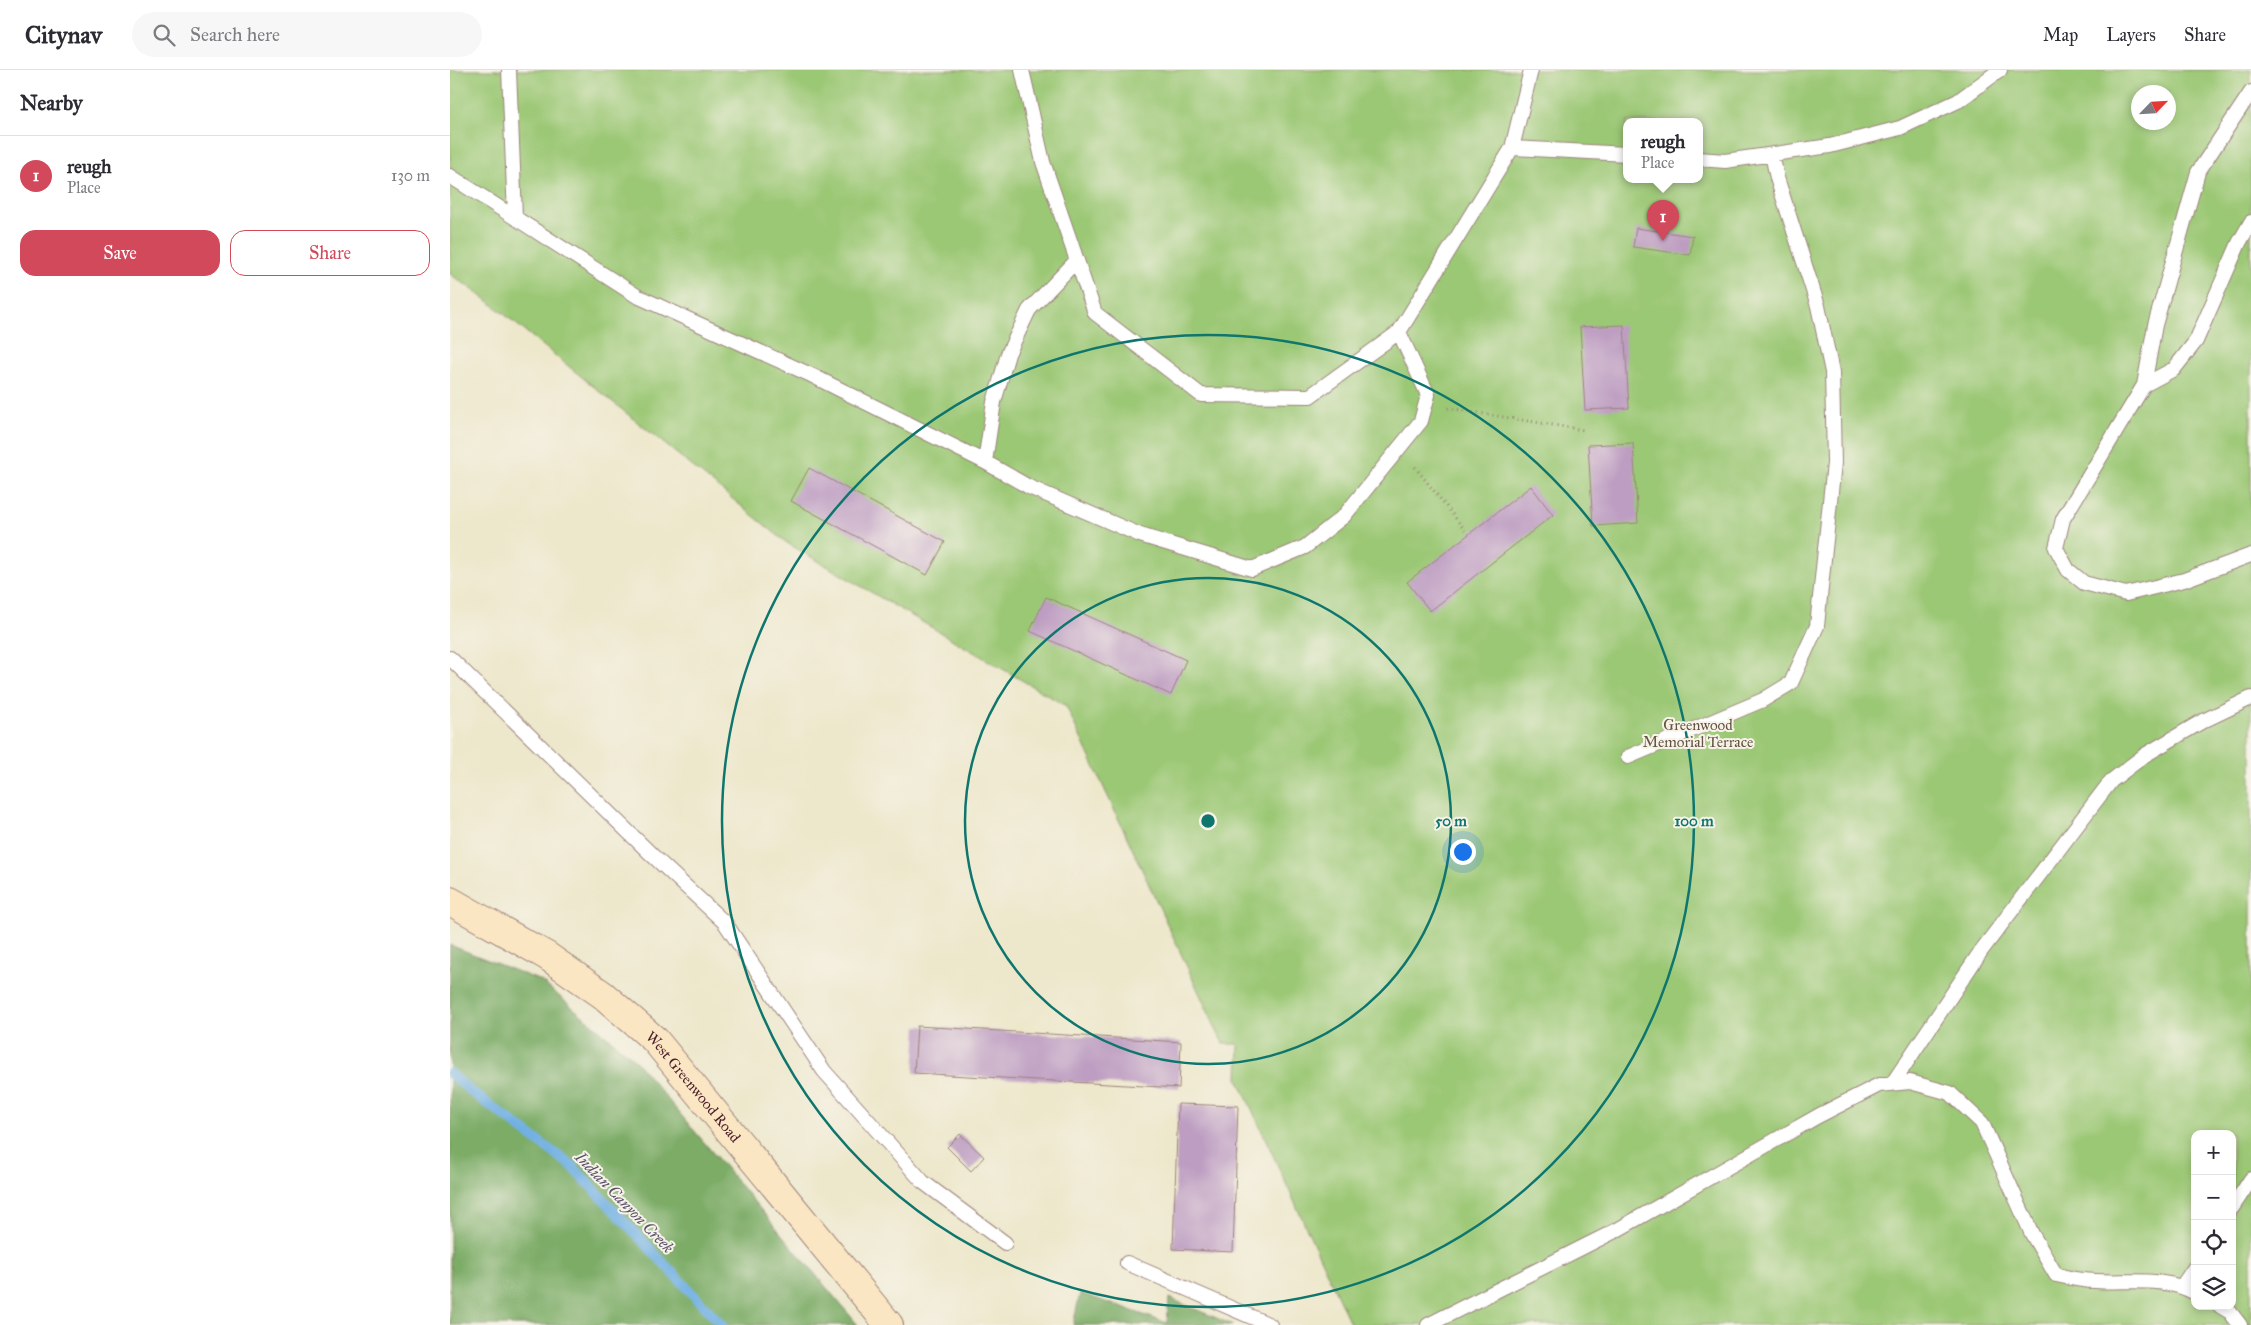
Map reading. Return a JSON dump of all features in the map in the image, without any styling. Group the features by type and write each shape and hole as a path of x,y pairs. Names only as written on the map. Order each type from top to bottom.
{"street":[{"name":"West Greenwood Road","path":"450,901 547,956 603,995 654,1040 889,1325"}],"lane":[{"path":"509,70 515,217"},
{"path":"1022,70 1043,162 1095,313 1201,395 1310,396 1399,332 1512,148 1531,70"},
{"path":"1703,159 1725,161 1830,146 1900,128 1958,101 2000,70"},
{"path":"2251,92 2198,172 2156,325 2144,385 2063,519 2056,548 2068,570 2084,583 2126,594 2184,580 2251,555"},
{"path":"1512,148 1623,154"},
{"path":"1628,757 1739,711 1791,683 1817,626 1834,463 1832,372 1818,306 1777,178 1772,154"},
{"path":"450,176 638,296 810,375 985,462 1029,488 1140,536 1252,569 1305,547 1344,516 1421,422 1428,395 1399,332"},
{"path":"2144,385 2174,369 2196,341 2239,243 2251,222"},
{"path":"985,462 994,402 1008,354 1028,310 1077,260"},
{"path":"450,658 652,855 725,923 824,1071 923,1182 1005,1243"},
{"path":"1892,1084 1981,951 2111,782 2146,755 2201,722 2251,698"},
{"path":"1428,1325 1617,1230 1818,1116 1878,1085 1910,1082 1950,1093 1982,1123 2032,1234 2056,1275 2084,1281 2140,1282 2189,1289"},
{"path":"2236,1202 2251,1179"},
{"path":"1127,1263 1270,1325"},
{"path":"2227,1310 2240,1325"}],"path":[{"path":"1426,404 1584,430"},
{"path":"1399,447 1465,530"}],"green space":[{"name":"Greenwood Memorial Terrace","path":"450,70 2251,70 2251,1325 1351,1325 1238,1079 1239,1044 1223,1044 1066,706 787,543 483,297 450,274"},
{"path":"450,945 541,981 633,1058 858,1325 450,1325"},
{"path":"1080,1293 1167,1323 1169,1298 1233,1325 1073,1325"}],"building":[{"path":"1636,228 1693,236 1690,255 1633,247"},
{"path":"1624,325 1629,408 1585,410 1580,327"},
{"path":"1633,443 1638,523 1593,526 1588,445"},
{"path":"809,468 945,542 927,575 791,501"},
{"path":"1531,486 1553,515 1430,611 1407,582"},
{"path":"1046,597 1186,660 1171,695 1030,631"},
{"path":"917,1026 1181,1042 1179,1088 914,1073"},
{"path":"1178,1104 1238,1106 1233,1252 1173,1249"},
{"path":"960,1134 984,1157 971,1171 947,1147"}],"waterway":[{"name":"Indian Canyon Creek","path":"450,1073 469,1090 572,1166 722,1325"}],"place":[{"name":"reugh","path":"1663,241"}]}
